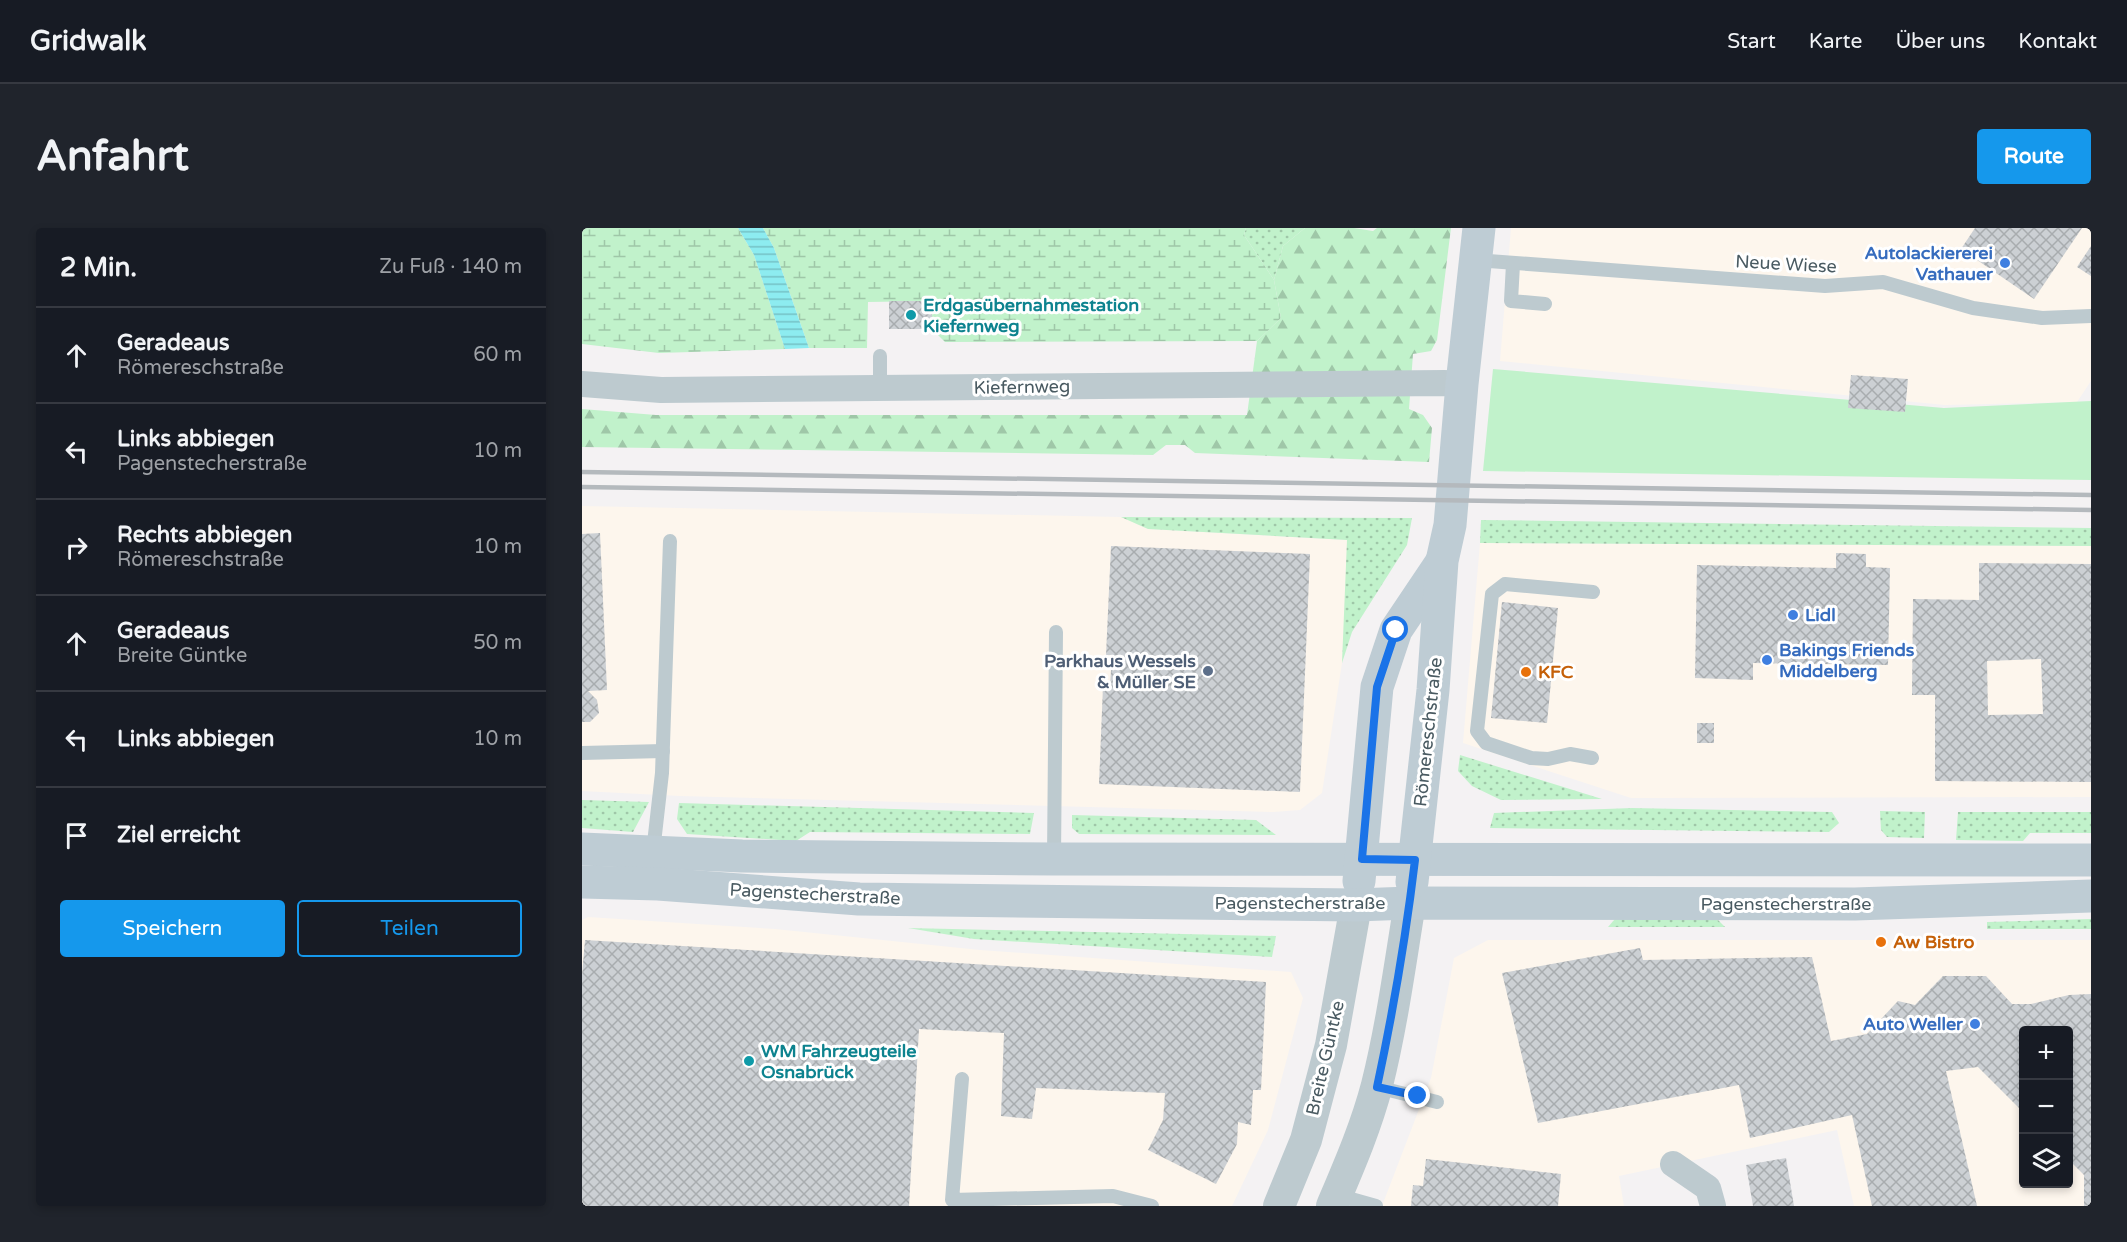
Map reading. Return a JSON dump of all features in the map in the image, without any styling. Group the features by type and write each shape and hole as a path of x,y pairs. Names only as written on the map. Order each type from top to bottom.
{"main road":[{"name":"Römereschstraße","path":"1410,903 1433,690 1442,561 1450,525 1479,228"},
{"name":"Römereschstraße","path":"1356,905 1377,687 1396,630 1442,561"},
{"name":"Pagenstecherstraße","path":"582,849 742,856 1054,859 2091,860"},
{"name":"Pagenstecherstraße","path":"582,882 657,884 859,899 1356,905 1410,903 1855,904 2091,897"}],"street":[{"name":"Kiefernweg","path":"582,384 661,390 1462,384"},
{"path":"1334,1200 1363,1131 1377,1087 1410,903"},
{"name":"Breite Güntke","path":"1279,1206 1306,1140 1328,1056 1356,905"},
{"path":"1673,1164 1708,1188 1713,1206"}],"lane":[{"name":"Neue Wiese","path":"1475,260 1825,286 1883,282 1973,308 2042,318 2091,316"},
{"path":"1513,264 1512,301 1545,304"},
{"path":"880,356 880,388"},
{"path":"653,852 663,751 670,541"},
{"path":"1592,758 1570,754 1548,759 1531,758 1486,743 1477,731 1492,594 1505,584 1593,592"},
{"path":"1054,859 1056,632"},
{"path":"582,753 663,751"},
{"path":"962,1079 950,1203 1113,1196 1152,1206"},
{"path":"1377,1087 1437,1102"},
{"path":"1334,1200 1376,1206"}],"shaded area":[{"path":"1511,228 2091,228 2091,381 2077,402 1945,405 1500,361"},
{"path":"582,506 1121,517 1149,529 1348,540 1342,663 1322,793 1300,810 1273,812 680,796 582,791"},
{"path":"1480,543 2091,546 2091,797 1631,798 1463,743"},
{"name":"WM Fahrzeugteile Osnabrück","path":"588,917 775,929 980,950 1291,972 1303,998 1268,1130 1232,1206 582,1206 582,920"},
{"path":"1488,940 2091,940 2091,1206 1854,1206 1837,1130 1619,1176 1624,1206 1382,1206 1431,1078 1454,958"}],"green space":[{"path":"582,228 738,228 754,255 785,349 659,353 582,344"},
{"path":"763,228 1246,228 1244,235 1274,280 1281,318 1257,341 945,342 932,329 932,301 868,302 867,348 809,348 774,248"},
{"path":"1246,228 1305,228 1283,246 1274,280 1244,235"},
{"path":"1305,228 1354,228 1373,231 1377,228 1451,228 1437,340 1431,351 1413,354 1409,409 1423,415 1432,428 1429,462 1195,453 1185,445 1166,445 1153,455 582,447 582,409 656,415 1247,415 1257,341 1281,318 1274,280 1283,246"},
{"path":"1493,369 1944,408 2091,401 2091,480 1483,471"},
{"path":"1121,517 1412,518 1407,545 1352,632 1342,663 1347,540 1148,529"},
{"path":"1481,520 2091,528 2091,546 1480,543"},
{"path":"1460,755 1602,799 1501,800 1472,786 1458,771"},
{"path":"582,800 649,802 633,832 582,828"},
{"path":"679,803 1034,813 1030,834 810,832 796,841 687,834 677,819"},
{"path":"1632,808 1832,812 1839,823 1829,832 1490,828 1494,813"},
{"path":"1880,811 1925,812 1924,838 1887,837 1881,830"},
{"path":"1958,812 2091,812 2091,833 2030,833 2023,841 1956,840"},
{"path":"1072,815 1256,820 1276,835 1079,834 1072,828"},
{"path":"1615,919 1717,919 1725,927 1608,927"},
{"path":"2091,919 2091,929 1987,929 1987,922"},
{"path":"908,928 1276,936 1272,957 974,939"}],"water":[{"path":"738,228 763,228 774,248 809,348 785,349 754,255"}],"building":[{"path":"1975,228 2082,228 2034,299 1961,249"},
{"path":"2091,246 2091,276 2077,267"},
{"name":"Erdgasübernahmestation Kiefernweg","path":"889,301 932,301 932,329 889,329"},
{"path":"1851,375 1908,379 1905,412 1848,408"},
{"path":"600,533 607,690 588,691 597,700 599,713 590,722 582,722 582,534"},
{"name":"Parkhaus Wessels & Müller SE","path":"1111,546 1310,554 1300,792 1099,784 1103,686 1110,686 1112,655 1106,655"},
{"name":"Lidl","path":"1836,553 1866,554 1866,567 1890,568 1888,665 1753,663 1753,680 1695,678 1697,565 1836,568"},
{"path":"1979,563 2091,564 2091,782 1935,781 1935,695 1912,695 1913,599 1979,600","holes":["2041,659 2043,714 1988,715 1987,661"]},
{"path":"1502,602 1558,608 1547,723 1491,718"},
{"path":"1697,723 1714,723 1714,743 1697,743"},
{"name":"WM Fahrzeugteile Osnabrück","path":"585,940 1266,982 1261,1090 1253,1090 1251,1125 1238,1122 1237,1144 1216,1184 1148,1150 1163,1120 1165,1093 1036,1088 1032,1119 1001,1116 1004,1033 919,1029 909,1206 582,1206 582,975"},
{"path":"1640,948 1643,960 1812,957 1831,1041 1867,1034 1898,1001 1915,1005 1943,976 1986,976 2012,1004 2031,1004 2069,995 2091,994 2091,1206 2084,1206 2084,1175 2073,1164 2073,1026 2019,1026 2019,1108 1978,1067 1946,1071 1977,1206 1872,1206 1852,1115 1750,1138 1739,1085 1538,1123 1502,973"},
{"path":"1786,1158 1794,1206 1753,1206 1746,1165"},
{"path":"1426,1159 1561,1174 1558,1206 1411,1206 1413,1185 1423,1186"}],"railway":[{"path":"582,472 2091,495"},
{"path":"582,487 2091,510"}],"place":[{"name":"Autolackiererei Vathauer","path":"2005,263"},
{"name":"Erdgasübernahmestation Kiefernweg","path":"911,315"},
{"name":"Lidl","path":"1793,615"},
{"name":"Bakings Friends Middelberg","path":"1767,660"},
{"name":"Parkhaus Wessels & Müller SE","path":"1208,671"},
{"name":"KFC","path":"1526,672"},
{"name":"Aw Bistro","path":"1881,942"},
{"name":"Auto Weller","path":"1975,1024"},
{"name":"WM Fahrzeugteile Osnabrück","path":"749,1061"}],"route":[{"path":"1396,630 1377,687 1362,859 1415,860 1389,1029 1377,1087 1418,1096"}]}
